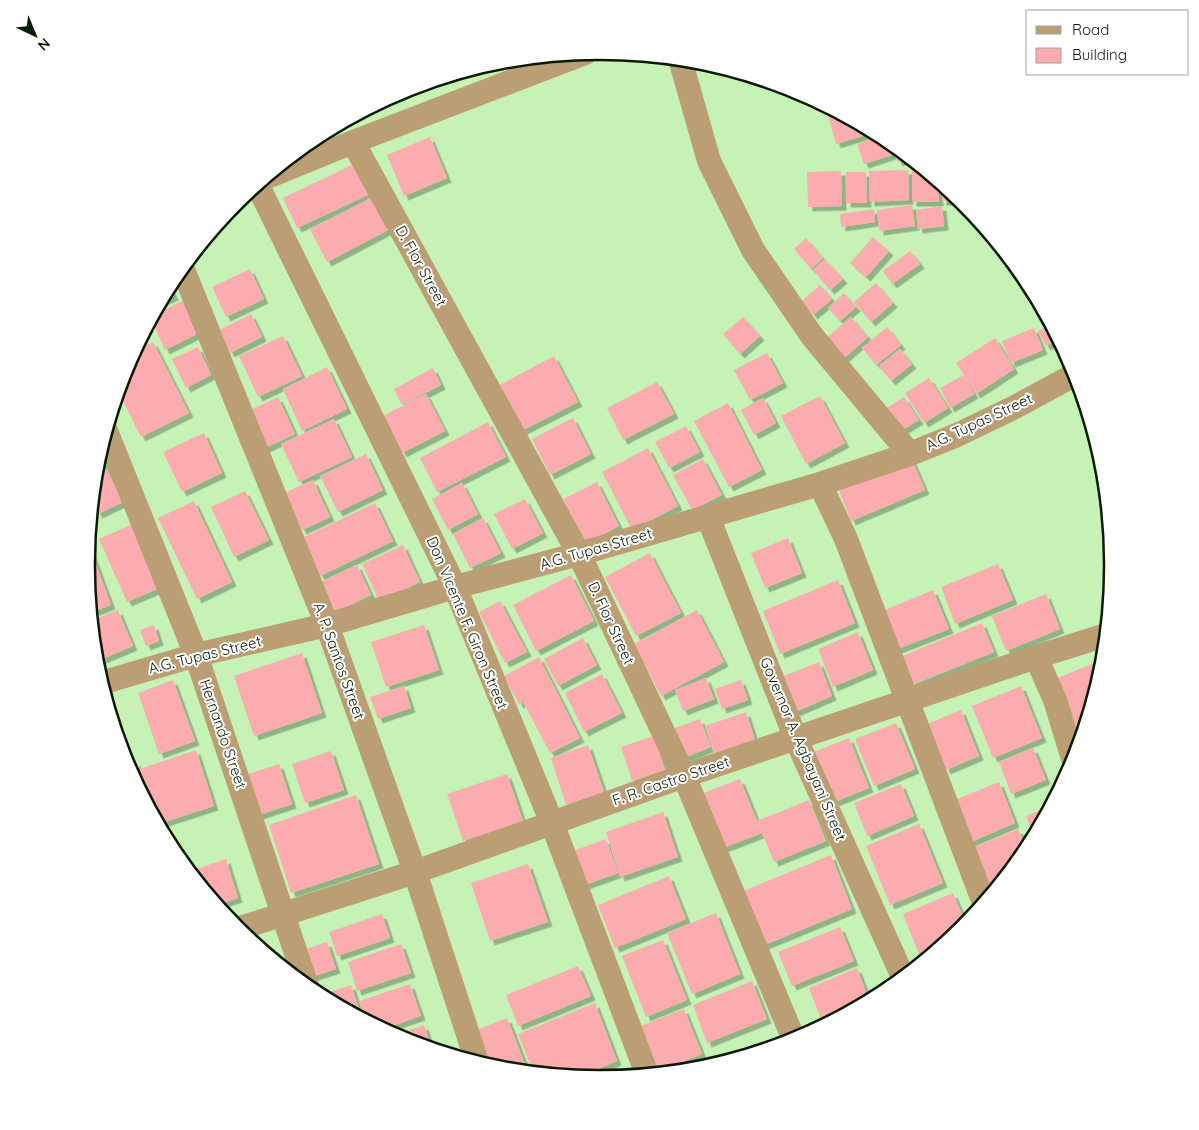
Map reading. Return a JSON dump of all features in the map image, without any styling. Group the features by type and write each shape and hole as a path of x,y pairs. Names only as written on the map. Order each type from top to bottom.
{"street":[{"path":"285,170 564,61"},
{"path":"682,67 709,161 752,250 812,336 910,454"},
{"name":"D. Flor Street","path":"353,142 579,554 684,776 791,1033"},
{"name":"Don Vicente F. Giron Street","path":"261,190 456,588 552,823 645,1068"},
{"name":"A. P. Santos Street","path":"186,276 327,625 415,872 474,1054"},
{"name":"A.G. Tupas Street","path":"108,681 196,655 327,625 820,484 910,454 957,435 1068,378"},
{"name":"Hernando Street","path":"110,441 196,655 303,974"},
{"path":"820,484 846,540 981,895"},
{"name":"Governor A. Agbayani Street","path":"708,517 796,739 900,971"},
{"name":"F. R. Castro Street","path":"246,926 415,872 684,776 1099,637"},
{"path":"1036,657 1055,700 1070,748"}],"building":[{"path":"828,115 864,135 836,144"},
{"path":"430,137 447,178 404,196 387,155"},
{"path":"871,139 892,155 864,164 857,144"},
{"path":"356,163 370,194 297,228 283,198"},
{"path":"908,170 909,200 870,202 869,171"},
{"path":"912,170 914,170 938,191 939,202 912,202"},
{"path":"841,171 842,206 808,207 807,172"},
{"path":"846,172 866,172 867,203 846,203"},
{"path":"942,194 949,201 942,201"},
{"path":"371,198 388,230 327,262 310,229"},
{"path":"912,205 915,226 879,231 877,210"},
{"path":"942,206 944,226 918,229 916,210"},
{"path":"874,209 875,222 841,227 840,214"},
{"path":"873,237 889,251 866,277 850,263"},
{"path":"806,238 823,258 811,269 794,249"},
{"path":"910,251 920,264 892,284 883,271"},
{"path":"825,259 843,279 830,290 813,270"},
{"path":"250,269 264,299 226,317 212,287"},
{"path":"876,283 893,303 871,322 854,302"},
{"path":"820,285 832,299 813,315 802,301"},
{"path":"844,293 856,307 840,321 828,308"},
{"path":"184,300 199,333 165,350 155,327 163,311"},
{"path":"251,314 262,337 230,353 219,330"},
{"path":"743,317 760,336 740,354 723,334"},
{"path":"851,317 868,337 843,359 825,339"},
{"path":"887,327 901,345 876,365 862,348"},
{"path":"1044,327 1052,342 1046,346 1038,331"},
{"path":"1034,328 1043,350 1011,363 1002,341"},
{"path":"283,336 302,376 258,397 239,356"},
{"path":"995,338 1014,369 976,394 965,378 974,394 950,408 940,388 964,375 956,363"},
{"path":"153,342 189,413 141,437 122,400 145,346"},
{"path":"198,347 211,375 186,388 172,359"},
{"path":"900,349 912,364 891,381 879,366"},
{"path":"767,353 783,383 750,400 734,370"},
{"path":"554,356 578,402 521,431 498,386"},
{"path":"327,367 347,409 302,431 283,389"},
{"path":"433,368 441,385 402,405 394,389"},
{"path":"929,378 948,408 924,423 905,393"},
{"path":"657,382 674,414 623,440 607,408"},
{"path":"426,394 445,431 402,453 383,416"},
{"path":"820,396 845,443 806,464 781,416"},
{"path":"278,397 295,434 263,449 246,412"},
{"path":"904,397 919,420 899,432 885,409"},
{"path":"763,398 776,423 754,435 741,410"},
{"path":"728,403 762,470 729,487 694,421"},
{"path":"573,418 591,454 550,475 532,439"},
{"path":"334,419 352,457 299,482 281,444"},
{"path":"488,422 506,457 437,492 420,458"},
{"path":"686,426 700,452 669,468 655,442"},
{"path":"204,433 222,473 182,492 163,452"},
{"path":"648,448 678,506 632,530 602,472"},
{"path":"366,454 383,490 338,512 320,476"},
{"path":"911,458 925,490 851,521 838,488"},
{"path":"703,459 722,495 692,510 673,475"},
{"path":"104,465 123,502 98,514 99,499"},
{"path":"313,480 330,517 302,530 284,493"},
{"path":"597,482 619,526 586,543 563,499"},
{"path":"462,483 478,514 448,530 432,499"},
{"path":"245,491 269,540 234,557 211,507"},
{"path":"525,499 543,533 512,549 494,514"},
{"path":"194,501 232,582 197,599 158,518"},
{"path":"375,503 393,541 320,576 302,538"},
{"path":"483,518 501,553 470,568 453,534"},
{"path":"133,524 162,587 127,602 99,539"},
{"path":"788,538 802,573 765,588 751,553"},
{"path":"403,545 420,582 379,601 362,564"},
{"path":"650,553 681,613 636,636 605,577"},
{"path":"95,562 111,605 97,610"},
{"path":"998,564 1013,600 955,624 941,587"},
{"path":"357,565 371,595 331,614 316,584"},
{"path":"571,575 594,621 536,651 513,605"},
{"path":"838,580 855,623 780,654 763,611"},
{"path":"933,590 949,629 895,650 880,612"},
{"path":"1046,594 1060,629 1006,651 992,616"},
{"path":"500,601 527,652 505,663 479,612"},
{"path":"118,610 133,646 103,659 98,618"},
{"path":"697,610 724,662 661,696 634,644"},
{"path":"982,623 994,652 912,685 900,657"},
{"path":"154,625 159,641 146,646 140,630"},
{"path":"424,625 439,670 386,687 371,642"},
{"path":"858,632 873,670 833,687 818,649"},
{"path":"583,638 597,665 558,686 544,659"},
{"path":"302,653 322,713 254,736 234,676"},
{"path":"539,657 580,738 550,753 523,702 519,704 504,676"},
{"path":"819,662 832,696 795,712 781,677"},
{"path":"1095,663 1079,723 1074,725 1055,679"},
{"path":"602,674 622,713 584,732 565,693"},
{"path":"706,678 714,699 683,711 675,690"},
{"path":"173,680 195,741 159,754 138,693"},
{"path":"741,680 748,700 722,709 715,689"},
{"path":"404,686 411,708 378,719 370,697"},
{"path":"1021,686 1042,738 993,758 972,706"},
{"path":"961,710 979,756 946,770 927,724"},
{"path":"746,712 755,740 714,753 705,726"},
{"path":"700,719 711,747 681,759 670,730"},
{"path":"896,723 915,769 874,786 855,739"},
{"path":"654,736 665,770 632,781 621,747"},
{"path":"849,738 869,788 834,802 814,752"},
{"path":"588,745 604,792 566,805 551,758"},
{"path":"1033,748 1046,780 1011,794 999,762"},
{"path":"196,750 214,806 165,822 147,788 140,769"},
{"path":"331,751 344,790 305,803 292,764"},
{"path":"279,764 292,804 253,817 239,777"},
{"path":"507,774 523,821 463,841 447,794"},
{"path":"740,779 757,821 809,800 826,841 774,862 762,833 723,848 701,794"},
{"path":"999,782 1015,823 966,844 950,802"},
{"path":"901,784 914,816 867,836 854,803"},
{"path":"356,795 379,864 291,893 269,825"},
{"path":"1041,810 1031,828 1026,816"},
{"path":"663,812 678,857 620,877 606,832"},
{"path":"919,824 943,883 890,905 866,846"},
{"path":"1018,829 1023,840 986,889 970,849"},
{"path":"606,839 618,873 579,887 567,853"},
{"path":"831,855 852,909 762,946 741,892"},
{"path":"226,859 238,898 224,903 197,869"},
{"path":"528,864 548,922 490,941 471,883"},
{"path":"669,876 686,919 615,948 598,905"},
{"path":"953,893 963,916 919,956 903,914"},
{"path":"716,913 740,974 692,994 667,933"},
{"path":"382,914 390,938 337,956 329,932"},
{"path":"840,927 854,961 792,986 778,952"},
{"path":"663,940 687,1000 646,1017 622,956"},
{"path":"327,942 336,969 311,977 303,950"},
{"path":"401,944 411,973 357,991 348,962"},
{"path":"578,966 591,996 518,1026 506,995"},
{"path":"857,968 866,993 821,1019 809,988"},
{"path":"752,981 767,1019 707,1043 693,1005"},
{"path":"410,984 421,1016 393,1026 362,1010 359,1001"},
{"path":"351,985 359,1009 347,1002 330,992"},
{"path":"595,1003 617,1061 596,1070 530,1065 518,1034"},
{"path":"684,1009 702,1054 677,1064 657,1067 641,1026"},
{"path":"507,1018 525,1064 484,1056 474,1031"},
{"path":"424,1025 429,1040 406,1032"}]}
